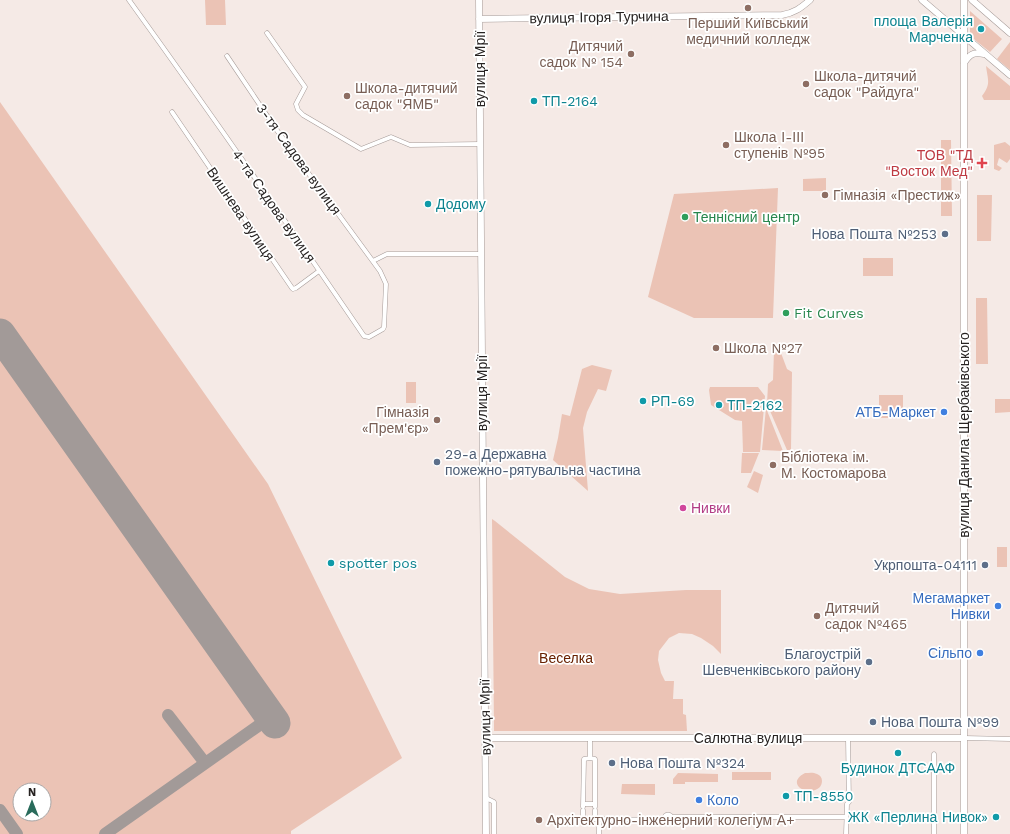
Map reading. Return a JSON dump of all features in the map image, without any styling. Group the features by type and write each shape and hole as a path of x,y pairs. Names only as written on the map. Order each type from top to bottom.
{"street":[{"name":"4-та Садова вулиця","path":"129,0 366,337 369,337 384,327 386,284 373,261"},
{"name":"вулиця Мрії","path":"479,0 486,834"},
{"name":"вулиця Ігоря Турчина","path":"479,19 782,15 797,11 810,0"},
{"path":"922,0 1010,74"},
{"path":"964,0 964,36"},
{"path":"972,0 1010,32"},
{"path":"267,33 305,87 296,104 300,112 361,150 391,137 410,145 480,144"},
{"name":"вулиця Данила Щербаківського","path":"964,36 964,834"},
{"path":"964,63 972,54 977,52 985,54"},
{"name":"3-тя Садова вулиця","path":"227,56 276,129 373,261"},
{"name":"Вишнева вулиця","path":"172,112 292,288 296,288 319,271"},
{"path":"373,261 386,254 481,254"},
{"name":"Салютна вулиця","path":"485,738 1010,738"},
{"path":"590,738 590,758"},
{"path":"846,834 847,804 849,802 848,738"},
{"path":"934,754 934,834"},
{"path":"599,834 597,819 595,807 595,759 590,758 584,759 583,816 585,819 597,819 665,820 669,821 671,817 846,817"},
{"path":"486,798 494,802 494,834"},
{"path":"583,807 595,807"}],"green space":[{"path":"205,0 225,0 226,25 206,25"},
{"path":"970,11 1002,39 990,52 970,36"},
{"path":"1010,42 1010,70 997,59"},
{"path":"986,66 1010,86 1010,100 984,100 982,96 988,85"},
{"path":"0,102 268,484 402,758 291,831 291,834 0,834"},
{"path":"941,140 951,140 952,216 941,216"},
{"path":"1005,142 1010,146 1010,159 1007,163 999,158 997,165 1002,168 999,171 994,169 994,145"},
{"path":"826,178 826,191 803,191 803,179"},
{"path":"778,188 773,318 694,318 648,297 674,194"},
{"path":"977,195 992,195 991,241 977,241"},
{"path":"863,258 893,258 893,276 863,276"},
{"path":"976,298 987,298 988,364 976,364"},
{"path":"774,351 781,353 787,369 792,372 791,450 787,450 767,404 768,384 773,380"},
{"path":"592,365 612,370 606,391 598,389 587,412 583,428 588,491 553,460 562,414 570,416 582,369"},
{"path":"406,382 416,382 416,403 406,403"},
{"path":"710,387 758,387 765,396 760,452 743,452 742,421 735,420 711,405"},
{"path":"879,395 903,395 903,418 873,418 873,407 879,407"},
{"path":"995,399 1010,399 1010,412 995,413"},
{"path":"766,408 783,451 762,450"},
{"path":"742,453 759,453 751,473 741,473"},
{"path":"754,471 763,475 758,493 747,487"},
{"name":"Веселка","path":"492,519 565,577 589,589 620,594 686,590 721,590 721,654 713,646 701,638 692,634 679,633 669,638 659,651 658,660 661,673 665,681 674,681 673,699 683,699 683,714 686,715 687,731 494,731"},
{"path":"997,547 1007,547 1007,567 997,567"},
{"path":"732,772 771,772 771,780 732,780"},
{"path":"678,773 718,774 718,782 685,782 685,784 673,784 673,779"},
{"path":"805,773 814,773 819,775 822,782 820,787 810,791 800,788 797,781 799,777"},
{"path":"622,784 655,784 655,795 621,794"}],"taxiway":[{"path":"105,834 258,726 264,717 262,705"},
{"path":"168,715 205,763"},
{"path":"0,810 17,834"}],"runway":[{"path":"0,334 275,723"}],"place":[{"name":"Перший Київський медичний колледж","path":"748,8"},
{"name":"площа Валерія Марченка","path":"981,29"},
{"name":"Дитячий садок № 154","path":"631,54"},
{"name":"Школа-дитячий садок \"Райдуга\"","path":"806,84"},
{"name":"Школа-дитячий садок \"ЯМБ\"","path":"347,96"},
{"name":"ТП-2164","path":"534,101"},
{"name":"Школа І-ІІІ ступенів №95","path":"726,145"},
{"name":"ТОВ \"ТД \"Восток Мед\"","path":"982,163"},
{"name":"Гімназія «Престиж»","path":"825,195"},
{"name":"Додому","path":"428,204"},
{"name":"Теннісний центр","path":"685,217"},
{"name":"Нова Пошта №253","path":"945,234"},
{"name":"Fit Curves","path":"786,313"},
{"name":"Школа №27","path":"716,348"},
{"name":"РП-69","path":"643,401"},
{"name":"ТП-2162","path":"719,405"},
{"name":"АТБ-Маркет","path":"944,412"},
{"name":"Гімназія «Прем'єр»","path":"437,420"},
{"name":"29-а Державна пожежно-рятувальна частина","path":"437,462"},
{"name":"Бібліотека ім. М. Костомарова","path":"773,465"},
{"name":"Нивки","path":"683,508"},
{"name":"spotter pos","path":"331,563"},
{"name":"Укрпошта-04111","path":"985,565"},
{"name":"Мегамаркет Нивки","path":"998,606"},
{"name":"Дитячий садок №465","path":"817,616"},
{"name":"Сільпо","path":"980,653"},
{"name":"Благоустрій Шевченківського району","path":"869,662"},
{"name":"Нова Пошта №99","path":"873,722"},
{"name":"Будинок ДТСААФ","path":"898,753"},
{"name":"Нова Пошта №324","path":"612,763"},
{"name":"ТП-8550","path":"786,796"},
{"name":"Коло","path":"699,800"},
{"name":"ЖК «Перлина Нивок»","path":"996,817"},
{"name":"Архітектурно-інженерний колегіум А+","path":"539,820"}]}
